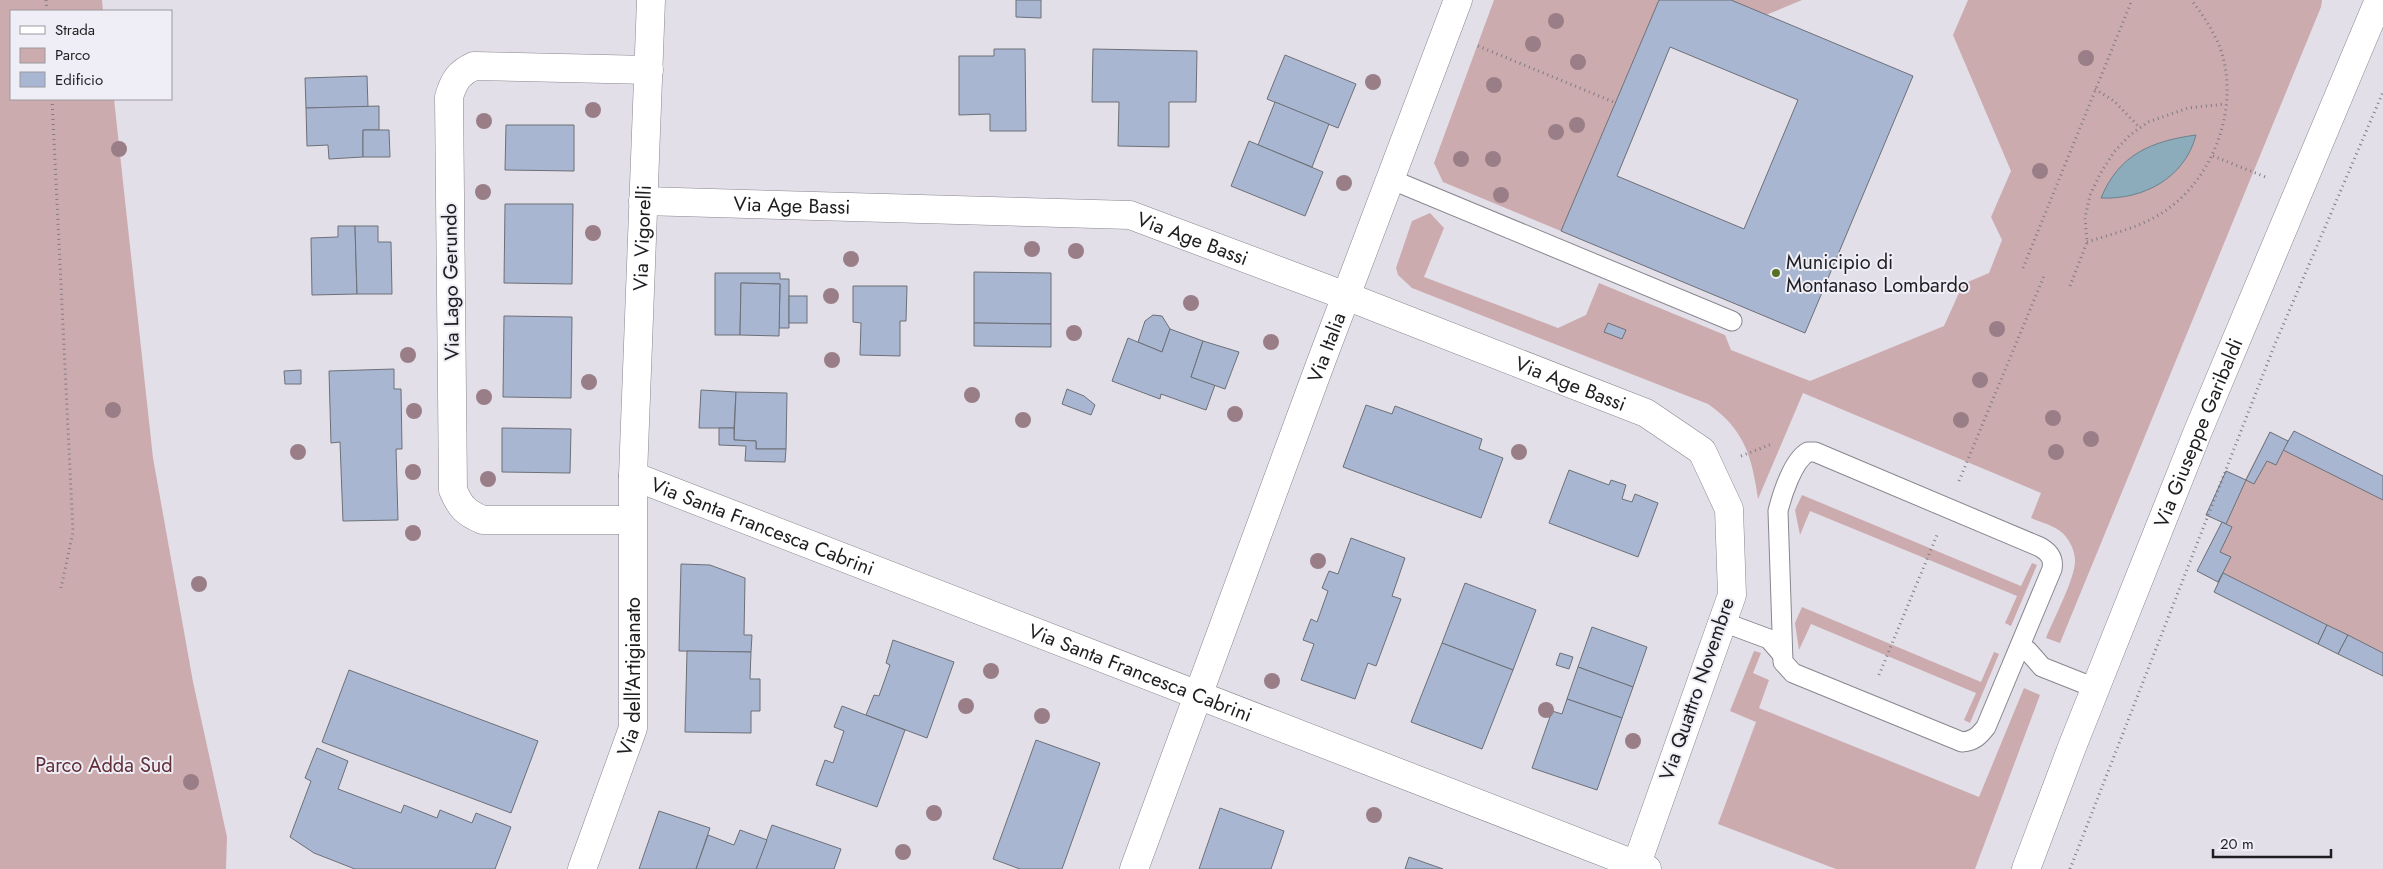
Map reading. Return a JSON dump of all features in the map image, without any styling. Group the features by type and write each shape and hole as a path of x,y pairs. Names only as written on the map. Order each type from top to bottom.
{"street":[{"name":"Via Vigorelli","path":"632,476 651,0"},
{"name":"Via Italia","path":"1134,869 1346,296 1458,0"},
{"name":"Via Giuseppe Garibaldi","path":"2026,869 2095,688 2198,431 2378,0"},
{"name":"Via Lago Gerundo","path":"632,520 483,520 467,513 458,503 453,490 449,96 452,84 460,73 474,66 649,70"},
{"name":"Via Age Bassi","path":"643,201 1130,215 1346,296 1646,413 1706,460"},
{"name":"Via Quattro Novembre","path":"1639,868 1732,595 1730,509 1706,460"},
{"name":"Via dell'Artigianato","path":"582,869 633,728 632,476"},
{"name":"Via Santa Francesca Cabrini","path":"632,476 1639,868"}],"lane":[{"path":"1390,178 1732,321"},
{"path":"1815,452 2046,550 2052,559 2052,569 2020,647 1986,727 1970,742 1962,742 1793,673 1783,662 1782,654 1778,511 1781,499 1797,462 1805,454 1815,452"},
{"path":"1722,622 1769,639 1782,654"},
{"path":"2020,647 2028,651 2042,667 2095,688"}],"path":[{"path":"2023,268 2132,0"},
{"path":"2087,242 2132,227 2162,214 2199,179 2213,156 2224,119 2227,90 2225,67 2219,46 2210,27 2190,0"},
{"path":"1446,32 1616,103"},
{"path":"2095,89 2114,101 2140,128"},
{"path":"2070,869 2275,344 2383,92"},
{"path":"52,100 73,532 61,588"},
{"path":"2070,286 2087,242 2085,218 2090,195 2100,174 2114,152 2130,135 2169,113 2188,108 2225,104"},
{"path":"2213,156 2300,190"},
{"path":"1706,460 1783,441 1790,443 1805,454"}],"green space":[{"name":"Parco Adda Sud","path":"0,0 102,0 103,10 10,10 10,100 114,100 153,458 193,682 227,837 226,869 0,869"},
{"path":"1494,0 1659,0 1561,231 1443,182 1434,163"},
{"path":"1731,0 1802,0 1766,15"},
{"path":"1968,0 2322,0 2321,7 2060,643 2046,638 2071,578 2075,557 2071,544 2060,531 2031,518 2041,493 1803,393 1758,499 1753,470 1744,445 1730,423 1708,404 1412,288 1398,275 1396,268 1412,221 1430,213 1444,228 1424,277 1558,328 1586,315 1599,283 1725,335 1731,350 1810,381 1944,326 1963,284 1989,273 2002,240 1991,217 2011,171 1953,35"},
{"path":"2294,431 2383,476 2383,676 2214,592 2218,582 2197,571 2270,432 2288,441"},
{"path":"1802,495 2021,586 2032,563 2037,565 2011,626 2005,623 2017,596 1810,511 1800,535 1795,510"},
{"path":"1802,607 1981,682 1994,652 1999,654 1970,723 1964,720 1976,693 1811,624 1799,650 1795,623"},
{"path":"1754,651 1761,653 1753,673 1769,680 1759,708 1979,797 2024,688 2040,695 1975,869 1836,869 1718,824 1756,722 1730,711"}],"water":[{"path":"2196,135 2182,163 2160,183 2132,195 2117,198 2101,198 2117,170 2139,152 2165,141"}],"building":[{"path":"1016,0 1041,0 1041,18 1016,17"},
{"path":"1659,0 1731,0 1913,76 1805,333 1561,231","holes":["1670,47 1798,100 1744,229 1617,176"]},
{"path":"994,49 1025,49 1026,131 990,131 990,114 959,115 959,56 994,56"},
{"path":"1093,49 1197,51 1196,102 1169,102 1169,147 1118,146 1119,102 1092,102"},
{"path":"1285,55 1356,84 1338,128 1267,99"},
{"path":"367,76 368,107 306,108 305,78"},
{"path":"1275,102 1329,124 1312,167 1258,145"},
{"path":"379,106 379,130 363,130 363,157 329,159 328,145 307,146 306,108"},
{"path":"506,125 574,125 574,171 505,170"},
{"path":"363,130 389,130 390,157 363,157"},
{"path":"1249,141 1323,172 1305,216 1231,186"},
{"path":"505,204 573,204 572,284 504,283"},
{"path":"338,226 355,226 357,294 312,295 311,238 338,237"},
{"path":"355,226 378,226 378,242 391,242 392,294 357,294"},
{"path":"974,272 1051,273 1051,324 974,323"},
{"path":"715,273 780,273 780,279 789,279 789,328 779,328 780,284 741,283 740,335 715,335"},
{"path":"741,283 780,284 779,336 740,335"},
{"path":"853,286 907,286 906,321 900,321 900,356 860,355 861,323 853,322"},
{"path":"789,296 807,296 807,323 789,323"},
{"path":"1153,315 1162,316 1170,329 1162,352 1138,342 1145,321"},
{"path":"504,316 572,317 571,398 503,397"},
{"path":"974,323 1051,324 1051,347 974,346"},
{"path":"1608,323 1626,330 1622,339 1604,332"},
{"path":"1170,329 1203,341 1191,377 1215,385 1206,410 1161,394 1160,399 1112,381 1128,338 1162,352"},
{"path":"1203,341 1239,352 1225,389 1191,377"},
{"path":"394,369 394,389 401,389 402,449 396,449 398,520 343,521 340,442 331,443 329,371"},
{"path":"301,370 301,384 285,384 284,371"},
{"path":"1067,389 1084,396 1095,405 1091,415 1062,404"},
{"path":"701,390 736,392 734,428 699,428"},
{"path":"736,392 787,393 786,449 756,449 756,441 734,440"},
{"path":"1366,405 1392,414 1395,406 1482,439 1479,449 1503,458 1481,518 1343,467"},
{"path":"502,428 571,429 570,473 502,472"},
{"path":"719,428 734,428 734,440 756,441 756,449 786,449 785,462 745,461 746,446 719,445"},
{"path":"2294,431 2383,476 2383,500 2283,450"},
{"path":"2270,432 2288,441 2276,465 2267,461 2254,484 2246,480"},
{"path":"1569,470 1609,485 1611,480 1626,485 1622,499 1632,502 1635,494 1658,503 1638,557 1549,523"},
{"path":"2226,471 2246,480 2226,524 2206,515"},
{"path":"2222,522 2232,527 2220,552 2231,557 2218,582 2197,571"},
{"path":"1351,538 1405,558 1392,596 1401,599 1376,666 1368,663 1355,699 1301,680 1314,644 1303,640 1311,619 1317,622 1328,591 1322,588 1329,571 1338,574"},
{"path":"681,564 710,565 745,578 744,635 752,635 751,652 679,651"},
{"path":"2223,573 2327,625 2318,644 2214,592"},
{"path":"1465,583 1536,610 1513,670 1442,643"},
{"path":"2327,625 2348,635 2338,654 2318,644"},
{"path":"1592,627 1647,647 1633,687 1578,667"},
{"path":"2348,635 2383,653 2383,676 2338,654"},
{"path":"893,640 954,662 927,738 866,715 874,695 879,696 890,665 886,663"},
{"path":"1442,643 1513,670 1482,749 1411,722"},
{"path":"687,651 751,652 750,679 760,679 760,711 751,711 751,733 685,732"},
{"path":"1560,653 1573,657 1569,669 1556,665"},
{"path":"1578,667 1633,687 1622,718 1567,699"},
{"path":"349,670 538,741 511,813 322,742"},
{"path":"1567,699 1622,718 1597,790 1532,768 1552,711 1562,714"},
{"path":"842,706 905,730 877,807 816,785 825,760 833,763 844,731 834,727"},
{"path":"1036,740 1100,763 1062,869 1020,869 993,859"},
{"path":"317,748 348,761 338,789 401,813 404,805 437,818 440,810 472,823 476,813 511,827 495,869 355,869 314,853 290,837 311,781 305,778"},
{"path":"1220,808 1284,831 1271,869 1199,869"},
{"path":"659,811 710,828 696,869 639,869"},
{"path":"772,825 841,849 834,869 756,869"},
{"path":"740,830 767,840 756,869 696,869 708,835 734,845"},
{"path":"1409,857 1443,869 1405,869"}],"place":[{"name":"Municipio di Montanaso Lombardo","path":"1776,273"}]}
